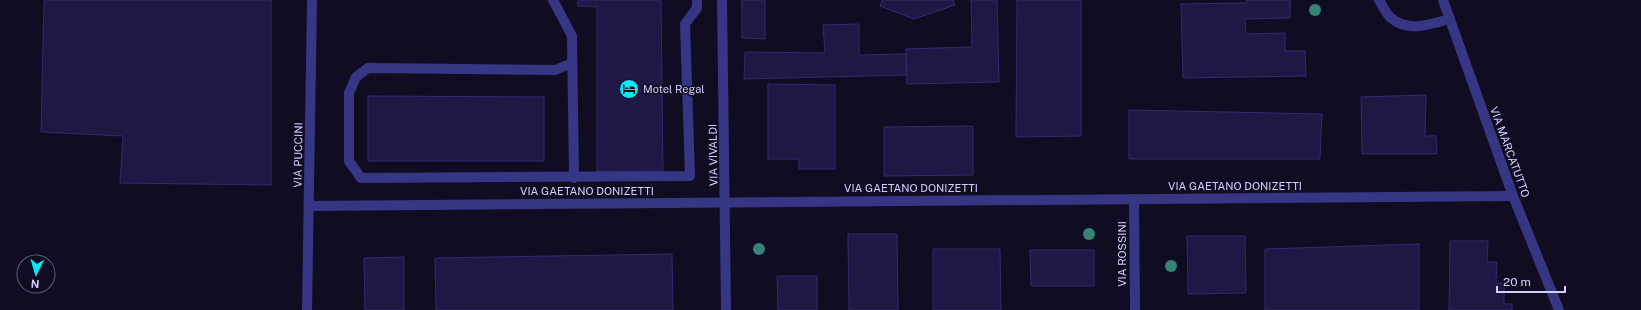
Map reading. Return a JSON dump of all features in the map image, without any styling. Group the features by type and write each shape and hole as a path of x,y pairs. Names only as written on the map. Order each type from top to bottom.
{"street":[{"name":"VIA PUCCINI","path":"307,310 310,206 312,0"},
{"path":"553,0 572,36 574,178"},
{"path":"572,64 556,70 368,68 356,77 349,93 349,161 361,178 574,178 690,176 685,24 698,8 697,0"},
{"name":"VIA VIVALDI","path":"722,0 726,202 726,310"},
{"path":"1378,0 1390,18 1405,26 1422,27 1450,19"},
{"name":"VIA MARCATUTTO","path":"1443,0 1513,196 1559,310"},
{"name":"VIA GAETANO DONIZETTI","path":"310,206 1513,196"},
{"name":"VIA ROSSINI","path":"1134,199 1135,310"}],"building":[{"path":"44,0 271,0 271,185 120,183 123,136 41,132"},
{"name":"Motel Regal","path":"578,0 661,0 663,171 597,172 597,7 578,6"},
{"path":"742,0 765,0 765,39 742,38"},
{"path":"882,0 953,0 955,5 914,19 880,6"},
{"path":"971,0 997,0 999,82 907,84 906,49 972,47"},
{"path":"1017,0 1081,0 1081,136 1016,137"},
{"path":"1246,0 1290,0 1290,18 1245,19 1246,34 1285,33 1285,51 1305,51 1306,76 1183,78 1181,4 1246,3"},
{"path":"859,24 859,55 906,54 906,75 744,79 745,52 825,53 823,25"},
{"path":"768,84 835,85 835,169 799,169 799,159 768,159"},
{"path":"1426,95 1425,136 1436,136 1437,154 1362,154 1361,97"},
{"path":"368,96 544,97 544,161 368,161"},
{"path":"1129,110 1322,114 1320,159 1129,159"},
{"path":"973,126 973,175 884,176 884,127"},
{"path":"848,234 897,234 898,310 849,310"},
{"path":"1187,236 1245,236 1246,293 1188,294"},
{"path":"1450,241 1488,241 1487,262 1497,262 1496,283 1504,283 1504,304 1512,304 1512,310 1449,310"},
{"path":"1419,244 1419,310 1265,310 1265,249"},
{"path":"933,249 1000,249 1001,310 933,310"},
{"path":"1030,250 1094,250 1094,286 1031,286"},
{"path":"672,254 673,310 436,310 435,258"},
{"path":"404,257 404,310 365,310 364,258"},
{"path":"777,276 817,276 817,310 778,310"}],"place":[{"name":"Motel Regal","path":"629,89"}]}
